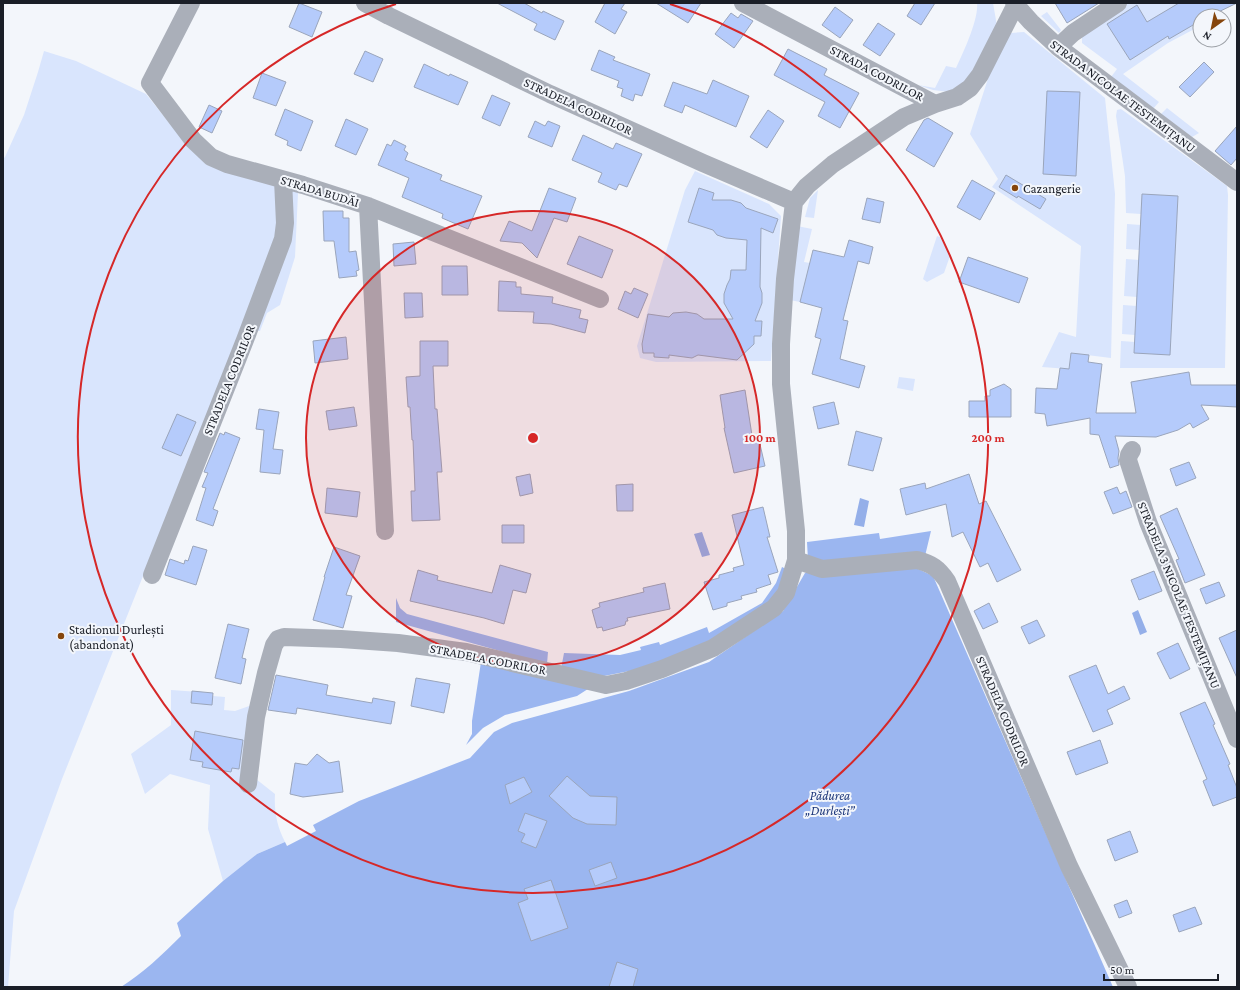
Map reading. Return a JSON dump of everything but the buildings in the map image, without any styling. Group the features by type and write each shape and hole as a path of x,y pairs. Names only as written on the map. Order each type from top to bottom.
{"street":[{"name":"STRADA BUDĂI","path":"191,3 150,83 193,140 211,157 227,164 368,206 600,299"},
{"name":"STRADELA CODRILOR","path":"248,784 256,717 266,673 274,645 278,639 284,637 398,643 466,652 606,684 626,681 662,669 713,648 774,608 786,592 796,560 796,531 782,384 780,344 785,279 794,202 550,94 365,3"},
{"name":"STRADA CODRILOR","path":"743,3 935,104 957,97 970,88 980,75 1014,4"},
{"path":"1058,47 1073,33 1118,3"},
{"name":"STRADA NICOLAE TESTEMIȚANU","path":"1014,4 1044,35 1058,47 1237,182"},
{"path":"794,202 807,186 833,164 904,117 935,104"},
{"name":"STRADELA CODRILOR","path":"152,576 283,239 285,223 283,180"},
{"path":"368,206 385,531"},
{"name":"STRADELA 3 NICOLAE TESTEMIȚANU","path":"1132,450 1128,460 1148,522 1237,739"},
{"name":"STRADELA CODRILOR","path":"796,560 822,569 917,560 928,563 939,570 947,581 1070,866 1128,987"}],"shaded area":[{"path":"977,3 993,3 997,26 972,77 949,92 933,90 918,85 935,88 946,66 956,68 976,18"},
{"path":"1128,3 1203,3 1206,8 1192,8 1192,30 1168,43 1123,74 1159,102 1153,109 1111,77 1117,69 1082,43 1082,30"},
{"path":"1047,12 1061,30 1059,33 1041,16"},
{"path":"1024,32 1105,98 1115,194 1111,358 1071,353 1069,369 1042,367 1059,332 1076,337 1081,246 992,187 998,179 970,134 998,48 1011,33"},
{"name":"Stadionul Durlești (abandonat)","path":"44,51 76,61 146,94 191,150 207,165 278,187 278,238 62,779 14,911 8,987 3,987 3,159 24,115"},
{"path":"1167,108 1199,133 1192,137 1161,114"},
{"path":"1121,109 1227,186 1225,368 1120,368 1121,341 1135,342 1141,214 1126,213 1125,176 1116,116 1117,110"},
{"path":"695,171 769,204 781,216 771,361 656,362 640,358 637,346 685,190"},
{"path":"290,188 298,193 295,257 280,305 267,313 260,331 254,331"},
{"path":"818,190 814,218 805,217 810,198"},
{"path":"1127,224 1141,225 1139,250 1126,249"},
{"path":"797,226 812,229 804,262 810,263 800,302 790,300"},
{"path":"937,236 940,237 950,256 944,273 927,282 923,279"},
{"path":"1126,259 1139,260 1137,297 1124,296"},
{"path":"1123,305 1137,306 1135,335 1122,334"},
{"path":"899,377 915,379 913,391 897,388"},
{"path":"860,498 869,501 864,527 854,525"},
{"path":"702,532 710,555 702,557 694,534"},
{"path":"1138,610 1147,632 1140,635 1132,613"},
{"path":"171,690 213,693 213,696 225,697 224,710 235,711 252,705 256,779 275,794 277,819 285,842 257,854 223,881 208,829 210,785 170,774 145,794 131,754 171,725"}],"green space":[{"path":"931,531 925,556 820,565 808,560 807,542 879,533 880,539"},
{"path":"782,567 788,570 772,603 722,637 660,665 604,676 561,669 564,653 620,655 641,650 640,647 659,642 660,645 707,627 709,633 762,603 776,583"},
{"name":"Pădurea „Durlești”","path":"916,568 933,576 1113,987 121,987 137,976 181,936 177,923 223,881 257,854 285,842 287,846 316,831 313,825 359,801 470,758 494,732 512,723 629,691 709,662 783,611 805,573"},
{"path":"396,598 400,608 407,614 548,652 547,664 396,622"},
{"path":"481,662 591,687 577,696 505,715 483,728 466,745 472,734 472,721"}],"place":[{"name":"Cazangerie","path":"1015,188"},
{"name":"Stadionul Durlești (abandonat)","path":"61,636"}]}
